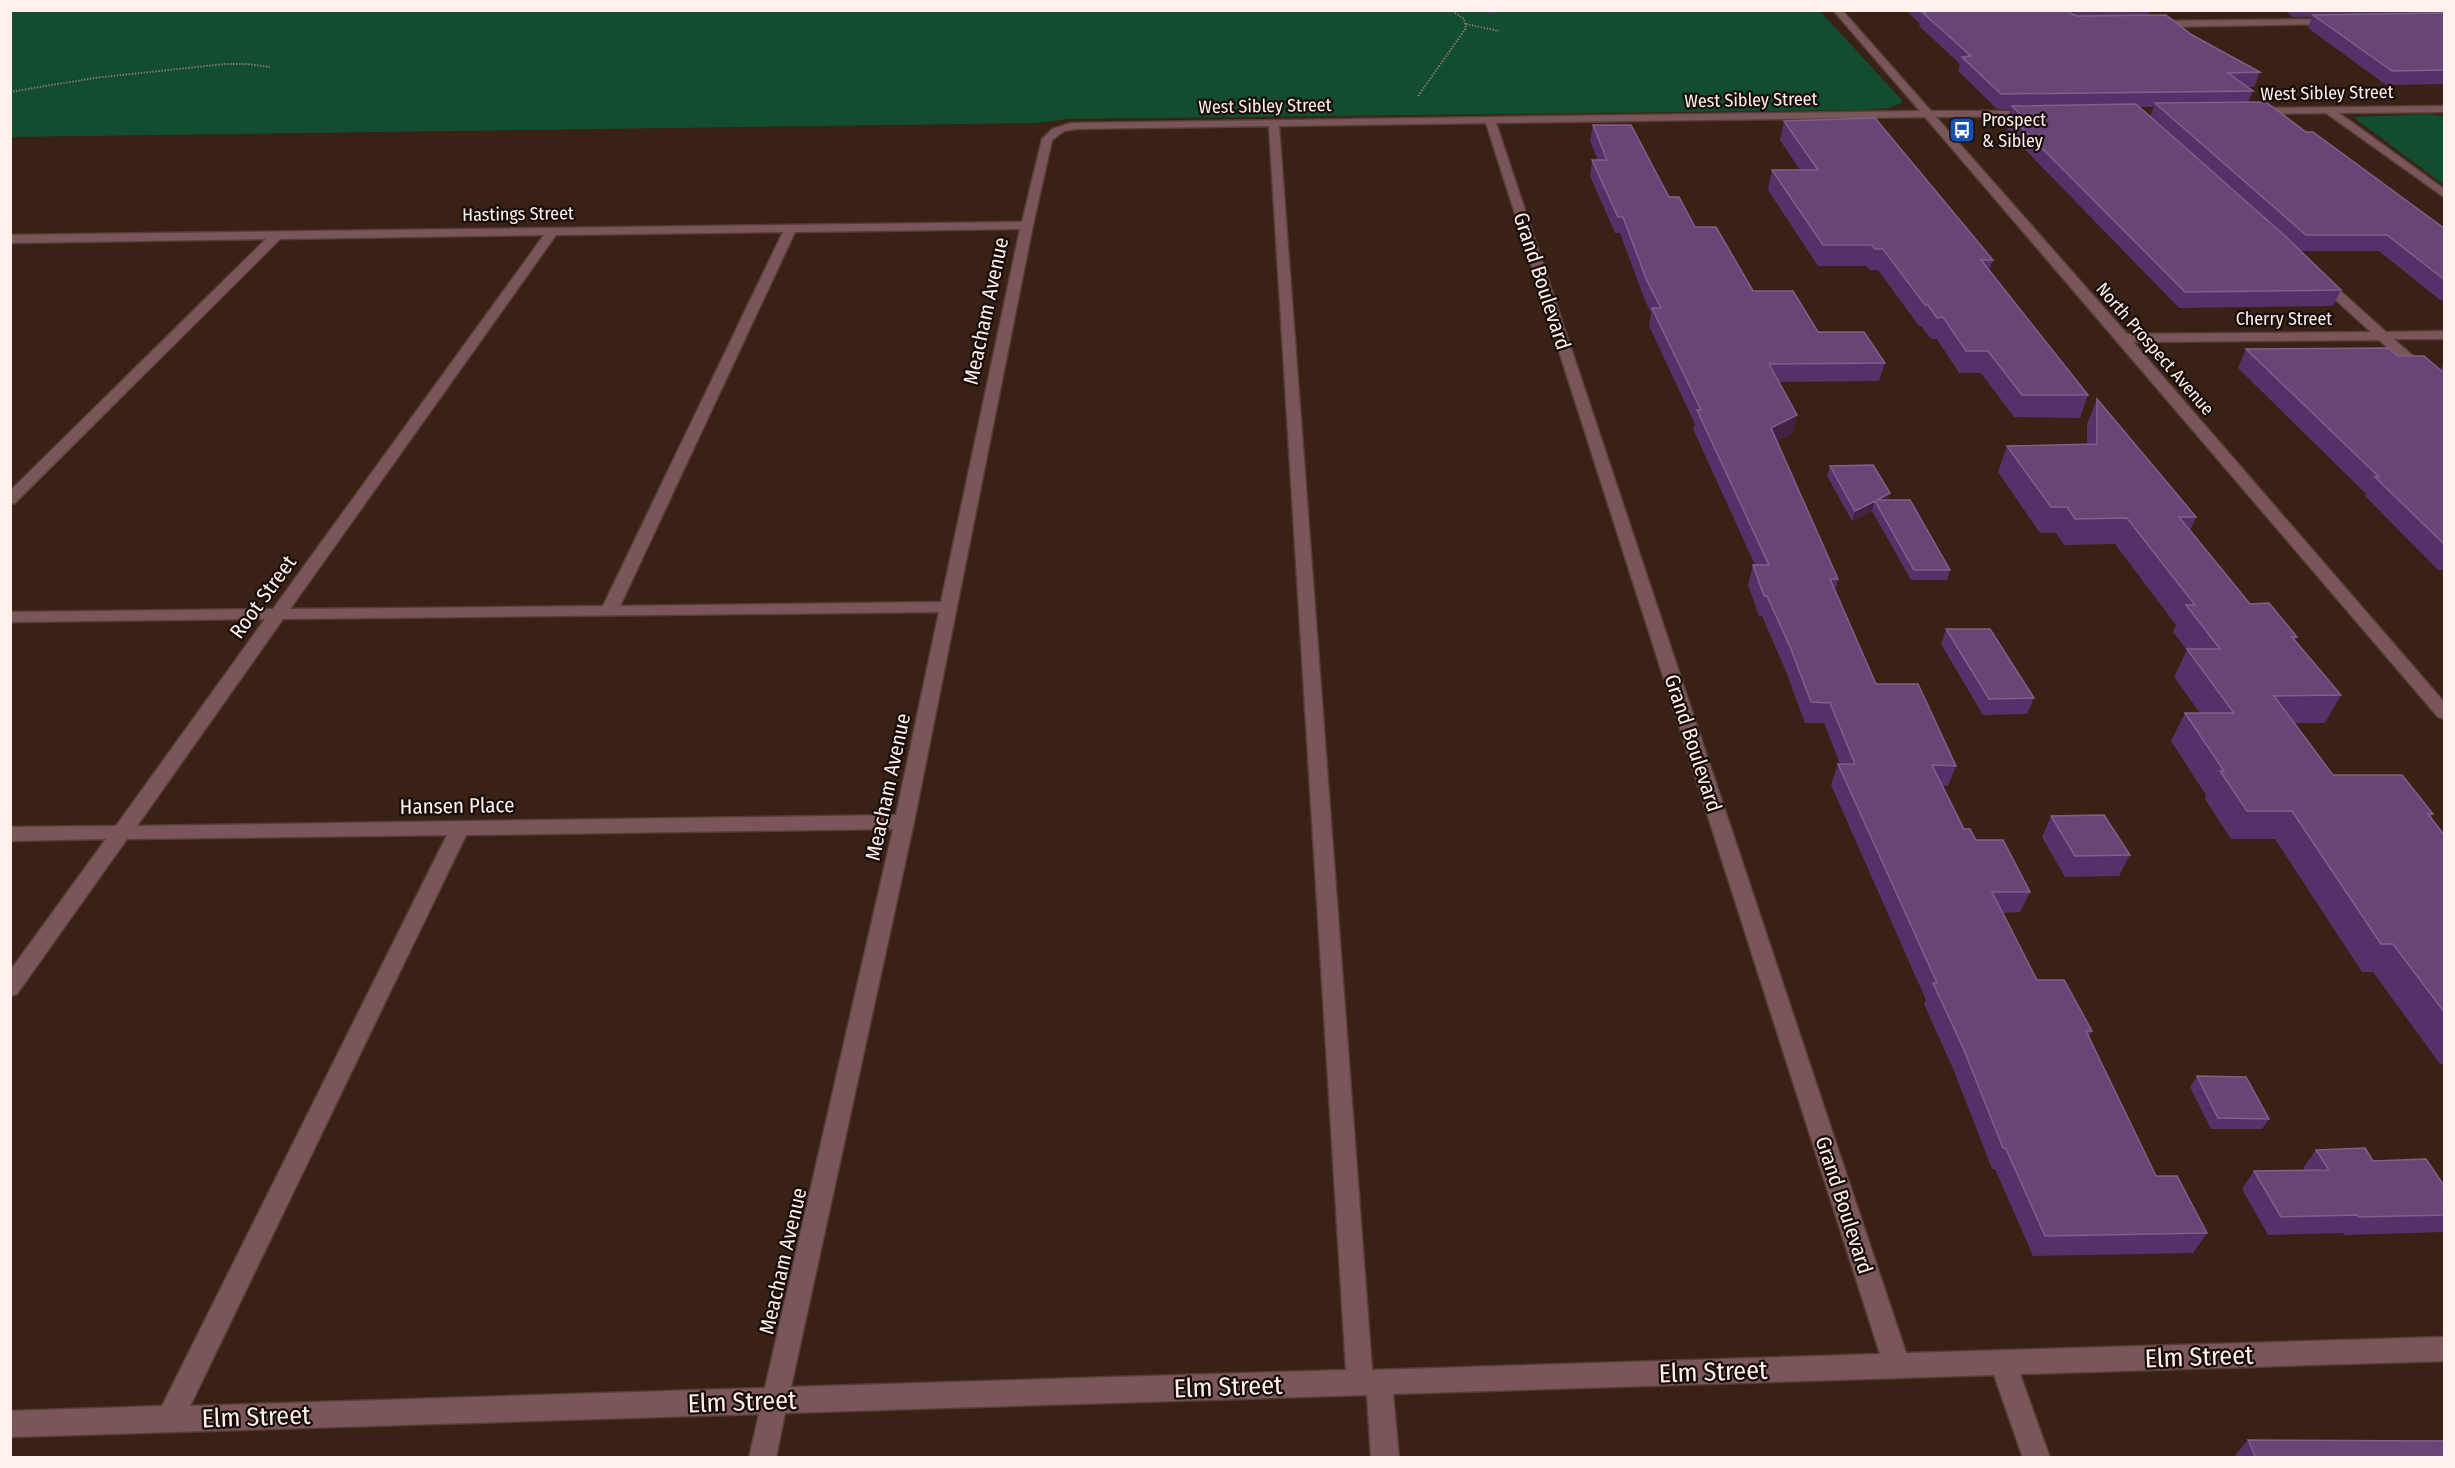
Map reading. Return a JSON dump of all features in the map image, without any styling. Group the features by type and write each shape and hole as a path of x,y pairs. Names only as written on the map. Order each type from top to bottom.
{"street":[{"name":"North Prospect Avenue","path":"1837,10 2445,713"},
{"path":"2144,24 2346,22"},
{"name":"West Sibley Street","path":"2237,111 2445,109"},
{"path":"2328,110 2445,194"},
{"name":"West Sibley Street","path":"1058,128 1088,125 2041,113"},
{"name":"Grand Boulevard","path":"1490,120 1897,1366"},
{"path":"1274,123 1370,1382 1385,1458"},
{"name":"Meacham Avenue","path":"762,1458 904,822 1027,225 1047,139 1058,128"},
{"name":"Hastings Street","path":"10,239 1027,225"},
{"path":"609,611 791,228"},
{"name":"Root Street","path":"10,988 552,231"},
{"path":"10,500 277,236"},
{"path":"2311,272 2445,391"},
{"name":"Cherry Street","path":"2123,338 2445,335"},
{"path":"10,617 948,607"},
{"name":"Hansen Place","path":"10,834 904,822"},
{"path":"170,1419 460,828"},
{"name":"Elm Street","path":"10,1424 2445,1349"},
{"path":"2003,1363 2037,1458"}],"path":[{"path":"1451,10 1459,15 1466,24 1499,31"},
{"path":"1419,96 1466,24"},
{"path":"10,92 91,77 186,69 225,63 244,62 270,67"}],"green space":[{"path":"1819,10 1901,99 1902,103 1888,108 1862,110 1067,119 1038,123 11,137 10,11"},
{"path":"2428,114 2444,116 2444,185 2353,117"}],"building":[{"path":"1924,10 2070,10 2070,13 2077,16 2166,15 2192,35 2260,72 2228,73 2253,91 2001,94 1962,57 1971,56 1923,13 1926,13"},
{"path":"2445,13 2445,70 2392,71 2313,15"},
{"path":"2266,102 2306,132 2313,132 2445,229 2445,280 2387,235 2306,235 2155,103"},
{"path":"2136,104 2284,235 2341,290 2185,292 2011,117 2023,117 2012,106"},
{"path":"1875,118 1993,260 1981,260 2088,395 2022,395 1988,351 1966,351 1943,317 1937,318 1928,305 1925,305 1883,249 1875,249 1872,245 1823,245 1772,170 1818,170 1784,121"},
{"path":"1593,125 1631,125 1669,197 1679,197 1695,227 1716,227 1753,291 1793,291 1818,332 1864,332 1885,363 1769,364 1797,415 1771,428 1838,579 1830,579 1876,684 1918,684 1956,766 1932,765 1964,829 1970,829 1976,840 2003,840 2030,892 1992,892 2037,980 2064,980 2092,1031 2086,1031 2156,1176 2177,1176 2207,1233 2045,1236 2006,1149 2003,1148 1964,1050 1933,983 1937,983 1838,764 1855,764 1830,703 1811,702 1791,649 1767,596 1764,596 1753,565 1769,565 1697,410 1701,410 1652,308 1661,308 1647,281 1623,217 1618,217 1592,160 1607,160"},
{"path":"2388,348 2398,356 2424,356 2445,374 2445,545 2375,477 2379,477 2246,349"},
{"path":"2097,399 2196,517 2179,517 2250,604 2269,603 2297,637 2292,637 2341,695 2274,696 2333,775 2402,775 2433,814 2428,814 2445,836 2445,1013 2393,944 2381,944 2292,811 2247,811 2220,771 2224,771 2185,713 2234,713 2187,649 2220,649 2186,605 2195,605 2127,518 2075,519 2067,507 2051,507 2007,446 2097,444"},
{"path":"1873,465 1890,493 1877,500 1910,500 1950,570 1914,570 1875,501 1855,511 1830,466"},
{"path":"1946,629 1990,629 2034,698 1989,699"},
{"path":"2104,815 2130,855 2075,856 2051,816"},
{"path":"2197,1076 2246,1077 2269,1119 2218,1118"},
{"path":"2365,1148 2373,1161 2426,1159 2445,1187 2445,1215 2281,1217 2254,1171 2329,1170 2316,1150"},
{"path":"2248,1440 2445,1441 2445,1458 2256,1458"}],"place":[{"name":"Prospect & Sibley","path":"1962,130"}]}
